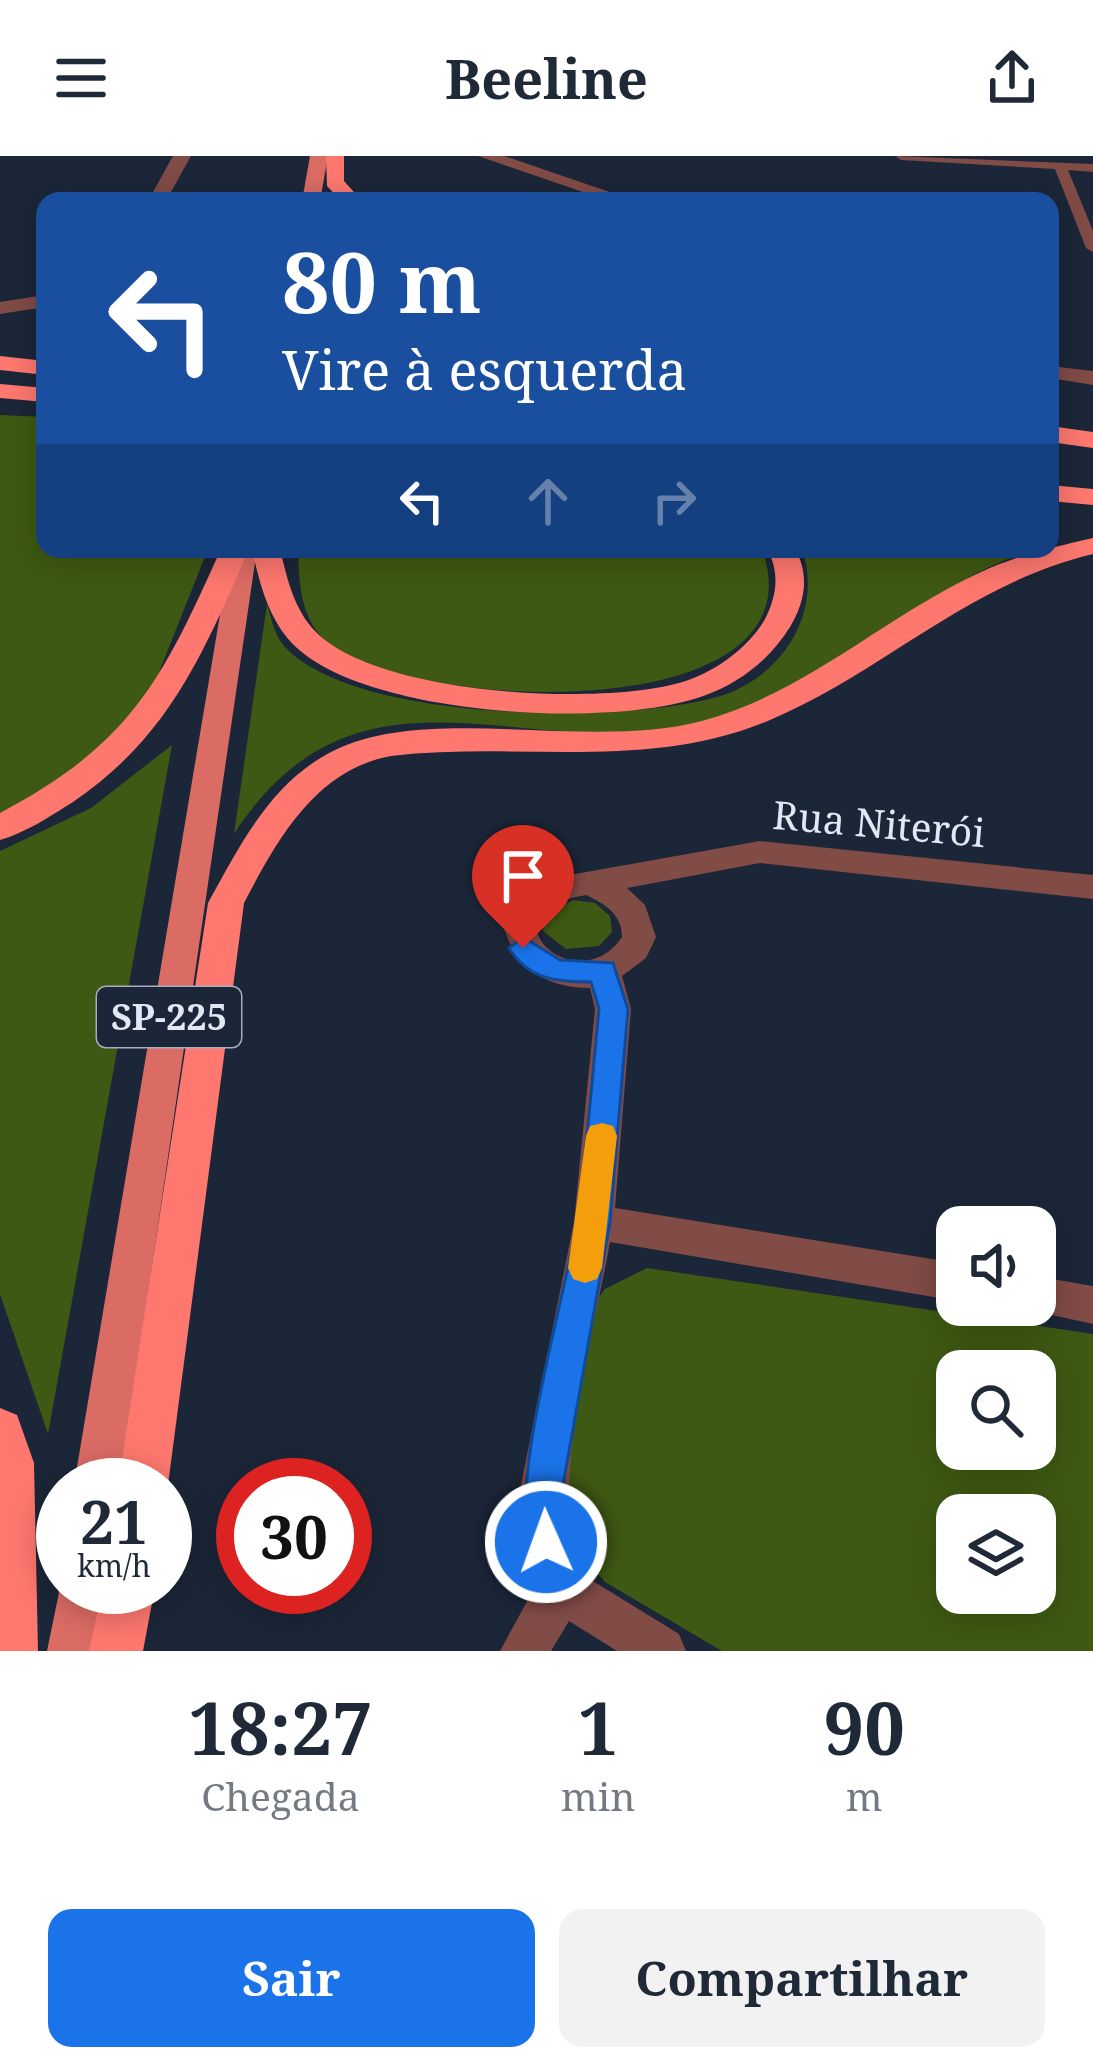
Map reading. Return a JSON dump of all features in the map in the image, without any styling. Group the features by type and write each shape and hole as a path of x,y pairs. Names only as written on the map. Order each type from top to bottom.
{"highway":[{"path":"335,156 334,182 343,192"},
{"path":"0,363 36,367"},
{"path":"0,391 36,394"},
{"path":"0,408 36,409"},
{"path":"1059,435 1093,440"},
{"path":"1059,455 1093,458"},
{"path":"1059,494 1093,497"},
{"path":"1059,556 1093,546"},
{"path":"0,828 70,790 145,727 176,683 236,558"},
{"path":"268,558 274,586 292,622 333,659 387,679 465,694 596,704 688,691 754,653 769,638 787,603 791,579 784,558"},
{"path":"147,1458 226,903 272,816 339,762 404,743 651,741 725,725 806,690 956,593 1050,558"},
{"path":"0,1432 9,1463 11,1651"},
{"path":"116,1651 124,1614"}],"main road":[{"path":"295,192 301,156"},
{"path":"313,192 320,156"},
{"name":"SP-225","path":"101,1458 239,558"},
{"path":"71,1651 77,1614"}],"street":[{"path":"162,192 182,156"},
{"path":"487,156 595,192"},
{"path":"0,308 36,302"},
{"path":"1059,373 1093,378"},
{"name":"Rua Niterói","path":"588,883 760,852 1093,887"},
{"path":"588,883 626,900 637,915 634,948 603,971 556,971 537,962 523,948 517,932 519,915 530,900 566,884 588,883"},
{"path":"603,971 613,1009 594,1222 544,1485 546,1542 561,1589 662,1651"},
{"path":"594,1222 936,1279"},
{"path":"1056,1299 1093,1305"},
{"path":"524,1651 561,1589"}],"lane":[{"path":"901,156 1093,168"},
{"path":"1060,166 1093,248"},
{"path":"1072,198 1093,199"}],"green space":[{"path":"0,415 36,417 36,558 204,558 152,690 103,755 0,816"},
{"path":"298,558 762,558 765,608 733,649 675,676 600,690 518,691 439,683 372,666 318,633 300,587"},
{"path":"804,558 1010,558 946,591 804,684 714,720 637,733 450,723 392,725 336,741 283,775 234,834 267,604 284,646 319,671 368,690 491,710 619,711 717,697 760,675 778,659 802,619"},
{"path":"172,745 48,1434 0,1294 0,851 91,808"},
{"path":"573,900 595,903 610,916 612,932 599,946 566,949 543,931 546,914"},
{"path":"647,1268 936,1311 936,1326 1039,1326 1093,1334 1093,1651 722,1651 605,1582 575,1548 561,1505 592,1307 605,1289"}],"slow traffic":[{"path":"585,1268 602,1136"}],"route":[{"path":"523,948 556,971 603,971 613,1009 594,1222 544,1485 546,1542"}]}
